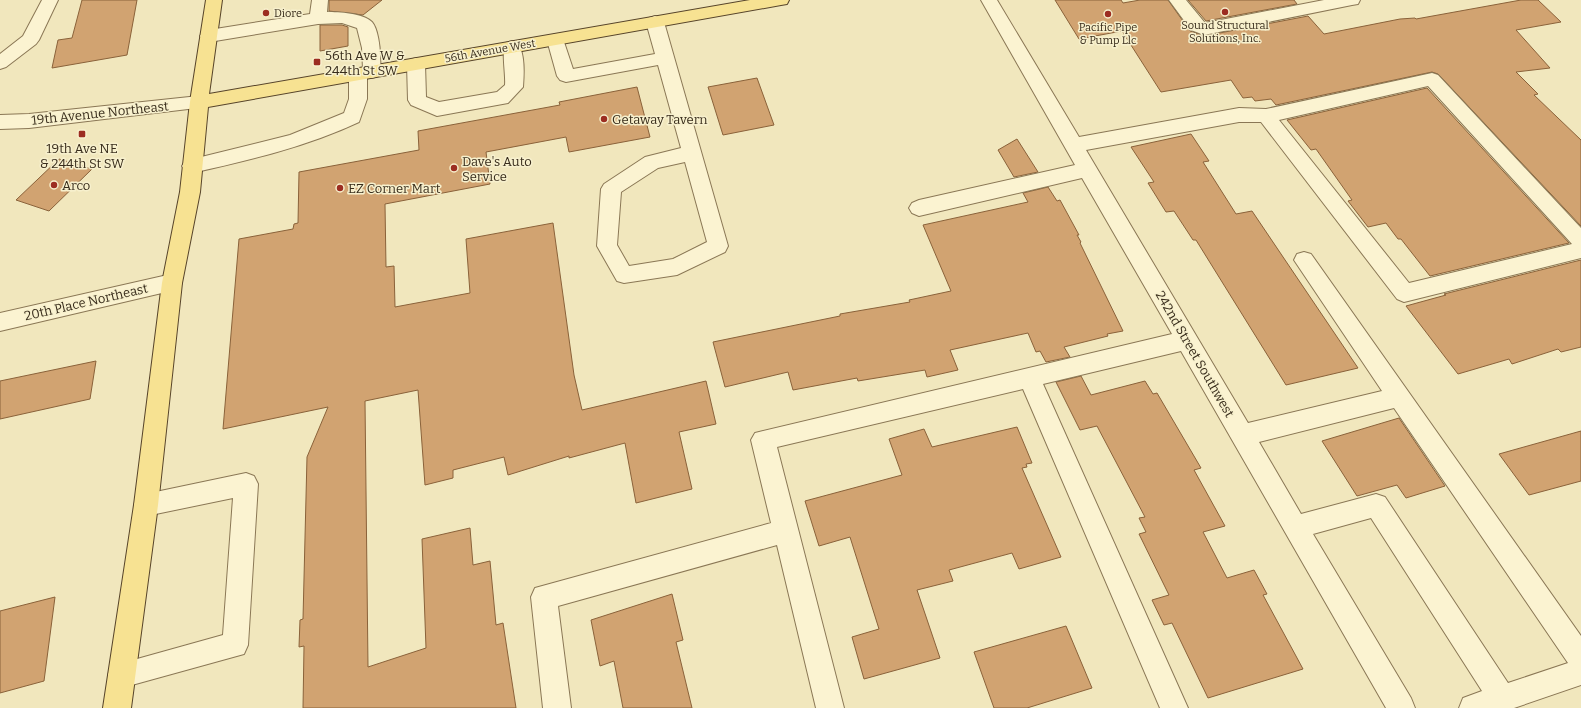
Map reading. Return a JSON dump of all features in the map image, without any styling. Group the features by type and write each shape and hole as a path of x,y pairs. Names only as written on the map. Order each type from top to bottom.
{"main road":[{"path":"117,708 146,504 172,283 184,224 214,0"},
{"name":"56th Avenue West","path":"200,102 781,0"}],"street":[{"path":"0,63 30,40 50,0"},
{"path":"318,18 320,0"},
{"name":"242nd Street Southwest","path":"990,0 1400,708"},
{"path":"1177,0 1197,26 1204,29 1352,0"},
{"path":"192,166 333,128 352,117 371,48 365,25 343,17 318,18 209,36"},
{"path":"655,22 692,153 718,246 678,267 624,275 607,246 611,189 652,162 692,153"},
{"path":"556,40 566,76 665,58"},
{"path":"416,64 417,100 437,109 502,98 514,87 515,71 512,47"},
{"path":"1074,145 1239,114 1266,116 1432,79 1581,240"},
{"name":"19th Avenue Northeast","path":"0,122 29,121 200,102"},
{"path":"1266,116 1404,294 1581,250"},
{"path":"919,208 1088,169"},
{"path":"1304,260 1581,659"},
{"name":"20th Place Northeast","path":"0,322 172,283"},
{"path":"830,708 763,440 1188,340"},
{"path":"1029,377 1174,708"},
{"path":"1242,435 1399,397"},
{"path":"121,674 235,645 246,484 146,504"},
{"path":"1296,527 1376,505 1502,698"},
{"path":"558,708 544,597 785,531"},
{"path":"1473,708 1581,672"}],"building":[{"path":"82,0 137,0 127,55 52,68 58,40 72,38"},
{"path":"329,0 382,0 363,15 329,11"},
{"path":"1055,0 1121,0 1123,3 1140,0 1168,0 1190,31 1204,36 1308,16 1324,34 1400,19 1416,19 1521,0 1538,0 1561,22 1516,30 1550,68 1516,72 1538,94 1534,95 1581,140 1581,226 1438,74 1432,72 1276,105 1271,99 1255,101 1252,97 1243,98 1231,80 1161,92 1122,31 1079,39"},
{"name":"Sound Structural Solutions, Inc.","path":"1188,0 1294,0 1297,4 1206,21"},
{"path":"320,25 342,25 348,27 348,46 320,51"},
{"path":"757,78 774,125 723,135 708,87"},
{"path":"637,87 650,137 569,152 566,137 486,152 490,184 385,204 386,267 394,266 395,307 470,293 466,239 553,223 574,375 582,410 706,381 716,424 679,432 692,489 636,503 625,443 569,458 569,456 508,475 504,457 453,470 453,478 425,485 418,390 365,401 368,667 426,648 422,539 470,528 473,565 490,561 496,625 503,623 516,708 303,708 304,646 299,647 300,620 303,619 307,457 328,407 223,429 239,239 293,229 294,224 298,223 299,172 419,150 418,131 560,105 559,102"},
{"path":"1427,88 1569,243 1430,276 1401,239 1398,239 1386,223 1368,227 1348,201 1352,200 1316,149 1311,150 1287,120"},
{"path":"1191,134 1209,161 1203,162 1236,214 1252,211 1358,368 1286,385 1196,240 1193,240 1174,211 1166,212 1148,183 1154,182 1131,147"},
{"path":"1017,139 1038,172 1014,177 998,150"},
{"name":"Arco","path":"59,159 92,169 49,211 16,200"},
{"path":"1048,187 1057,201 1060,200 1079,235 1077,235 1081,242 1080,243 1123,331 1107,334 1108,336 1064,347 1070,357 1046,362 1040,351 1036,352 1028,333 950,350 958,370 927,377 925,370 858,381 857,378 793,390 788,372 725,387 713,342 840,316 840,314 910,302 909,300 951,291 923,225 1028,202 1023,193"},
{"path":"1581,260 1581,347 1561,352 1558,349 1512,364 1509,359 1458,374 1406,306 1446,295 1444,294"},
{"path":"96,361 90,399 0,419 0,381"},
{"path":"1081,376 1091,395 1145,381 1153,394 1157,393 1201,468 1194,470 1225,526 1203,532 1227,578 1254,570 1267,594 1263,595 1303,669 1208,698 1172,623 1164,625 1152,600 1169,595 1139,534 1146,532 1139,518 1145,517 1097,426 1080,430 1056,382"},
{"path":"1399,418 1445,486 1406,498 1397,485 1357,496 1322,441"},
{"path":"1017,427 1032,463 1026,464 1027,467 1022,468 1061,557 1019,569 1012,553 949,570 953,581 917,590 940,658 864,679 852,637 879,629 850,537 819,546 805,501 902,475 889,439 924,429 932,447"},
{"path":"1581,431 1581,481 1529,495 1499,454"},
{"path":"672,594 683,640 676,642 692,708 623,708 614,661 600,666 591,620"},
{"path":"55,597 44,681 0,693 0,611"},
{"path":"1066,626 1092,688 1027,708 994,708 974,652"}],"place":[{"name":"Sound Structural Solutions, Inc.","path":"1225,12"},
{"name":"Diore","path":"266,13"},
{"name":"Pacific Pipe & Pump Llc","path":"1108,14"},
{"name":"56th Ave W & 244th St SW","path":"317,62"},
{"name":"Getaway Tavern","path":"604,119"},
{"name":"19th Ave NE & 244th St SW","path":"82,134"},
{"name":"Dave's Auto Service","path":"454,168"},
{"name":"Arco","path":"54,185"},
{"name":"EZ Corner Mart","path":"340,188"}]}
